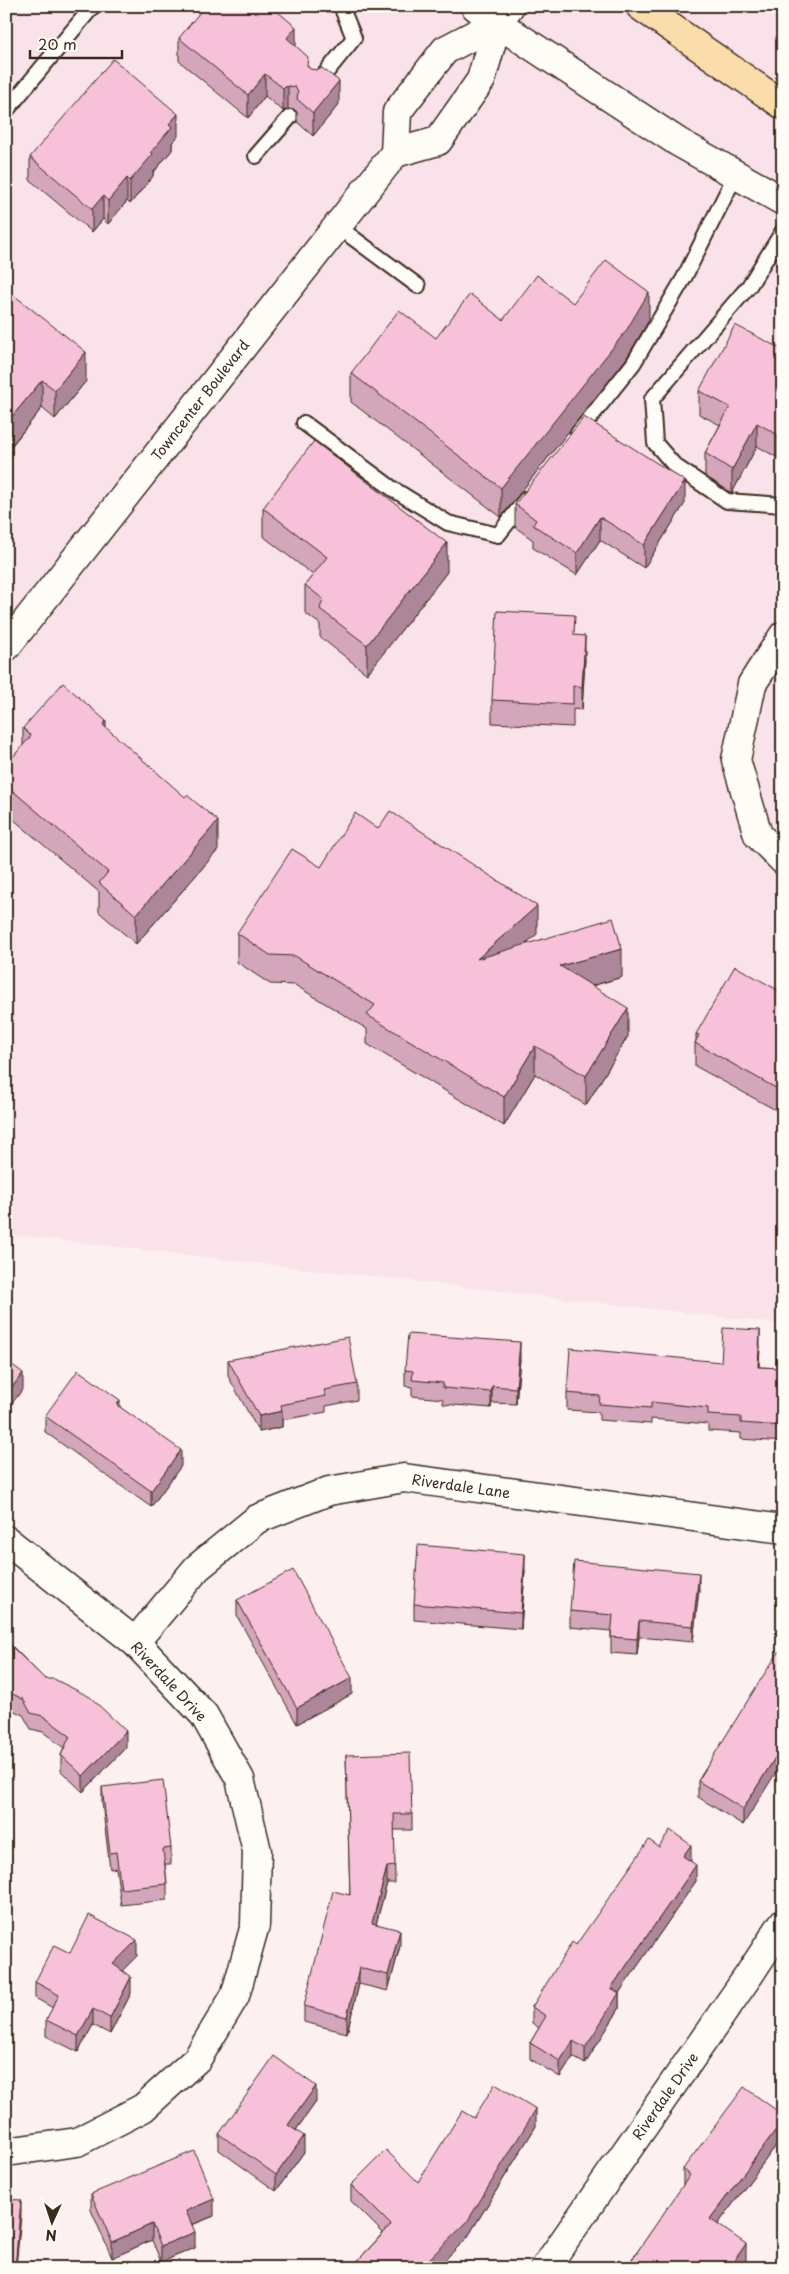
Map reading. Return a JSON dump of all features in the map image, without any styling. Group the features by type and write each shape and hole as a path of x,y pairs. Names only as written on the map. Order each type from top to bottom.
{"highway":[{"path":"640,6 783,105"}],"street":[{"path":"476,6 504,14 678,142 783,201"},
{"path":"504,14 482,80 438,141 395,153 397,112 445,50 504,14"},
{"name":"Towncenter Boulevard","path":"6,647 395,153"},
{"path":"783,636 752,684 736,760 758,835 783,860"},
{"name":"Riverdale Lane","path":"135,1642 197,1568 257,1519 329,1491 404,1478 783,1529"},
{"name":"Riverdale Drive","path":"6,1540 135,1642 204,1715 240,1779 257,1851 255,1925 235,1996 197,2059 143,2108 77,2142 6,2152"},
{"name":"Riverdale Drive","path":"545,2268 749,1975 783,1922"}],"lane":[{"path":"6,111 93,6"},
{"path":"315,85 354,38 343,11"},
{"path":"256,156 290,117"},
{"path":"572,442 633,364 684,278 736,174"},
{"path":"337,226 418,286"},
{"path":"783,230 749,286 652,399 655,443 675,466 727,502 783,505"},
{"path":"304,423 394,489 448,523 498,535 535,488"}],"shaded area":[{"path":"6,6 783,6 783,1324 6,1234"}],"building":[{"path":"205,6 271,6 296,27 287,38 308,57 307,65 310,69 318,70 322,68 339,81 313,113 297,99 298,92 295,87 288,86 283,88 265,74 248,95 179,38"},
{"path":"113,59 178,114 169,124 172,127 151,152 153,154 130,181 127,178 108,201 103,196 92,209 30,157"},
{"path":"606,260 649,292 626,331 501,488 351,373 399,310 436,338 470,294 503,320 537,275 573,303"},
{"path":"6,289 86,352 55,390 42,380 6,424"},
{"path":"735,325 783,350 783,426 778,435 757,423 732,470 705,453 730,407 699,391"},
{"path":"584,417 685,481 644,545 600,517 577,553 533,525 536,520 515,504"},
{"path":"314,441 447,543 367,645 320,609 323,599 305,585 327,557 263,508"},
{"path":"6,447 11,451 6,457"},
{"path":"497,611 575,615 574,635 585,636 582,687 573,686 573,704 492,700"},
{"path":"63,683 106,721 103,725 185,797 187,795 218,821 136,915 99,883 108,872 6,785 6,765 31,736 23,728"},
{"path":"390,811 537,906 477,959 613,918 622,949 560,966 628,1008 586,1076 535,1046 504,1097 367,1015 375,1005 295,956 270,955 237,933 292,849 321,867 355,813 378,829"},
{"path":"735,966 783,993 783,1092 695,1043 699,1035 696,1034"},
{"path":"723,1328 760,1330 758,1367 783,1368 783,1426 741,1423 741,1417 708,1415 708,1408 651,1402 651,1408 599,1404 600,1396 567,1393 570,1348 721,1362"},
{"path":"408,1334 520,1342 516,1388 492,1386 491,1392 443,1388 443,1383 412,1380 413,1371 405,1370"},
{"path":"348,1337 357,1384 324,1390 326,1396 281,1405 282,1411 259,1416 228,1360"},
{"path":"6,1360 23,1373 6,1395"},
{"path":"78,1370 120,1400 117,1405 181,1450 151,1491 45,1416"},
{"path":"418,1545 525,1554 521,1613 414,1604"},
{"path":"574,1561 699,1573 693,1626 639,1621 637,1639 611,1637 613,1615 570,1611"},
{"path":"293,1570 352,1678 297,1708 237,1600"},
{"path":"6,1641 45,1679 54,1679 90,1697 126,1731 83,1776 61,1755 70,1736 43,1716 31,1713 23,1699 6,1691"},
{"path":"783,1646 783,1745 743,1809 698,1781"},
{"path":"410,1753 412,1814 394,1814 395,1866 387,1867 372,1923 400,1930 388,1975 359,1968 347,2017 304,2006 333,1891 350,1895 346,1755"},
{"path":"163,1780 171,1848 163,1849 167,1884 121,1889 116,1852 110,1853 102,1787"},
{"path":"670,1830 691,1845 683,1856 696,1865 611,1988 619,1993 585,2048 573,2041 560,2061 530,2043 546,2016 532,2007 572,1942 576,1945 649,1840 659,1847"},
{"path":"89,1915 137,1940 113,1964 131,1977 110,2018 93,2009 78,2036 46,2020 59,1995 35,1982 54,1945 70,1953"},
{"path":"274,2056 316,2086 288,2125 304,2136 276,2175 219,2134"},
{"path":"495,2084 536,2109 467,2222 420,2268 351,2268 391,2225 351,2185 386,2150 418,2182 462,2111 474,2118"},
{"path":"744,2087 783,2115 783,2120 710,2219 746,2244 729,2268 626,2268 690,2175 683,2169"},
{"path":"194,2151 214,2199 186,2211 195,2232 161,2246 152,2224 112,2242 91,2194"},
{"path":"6,2199 21,2200 15,2268 6,2268"}]}
